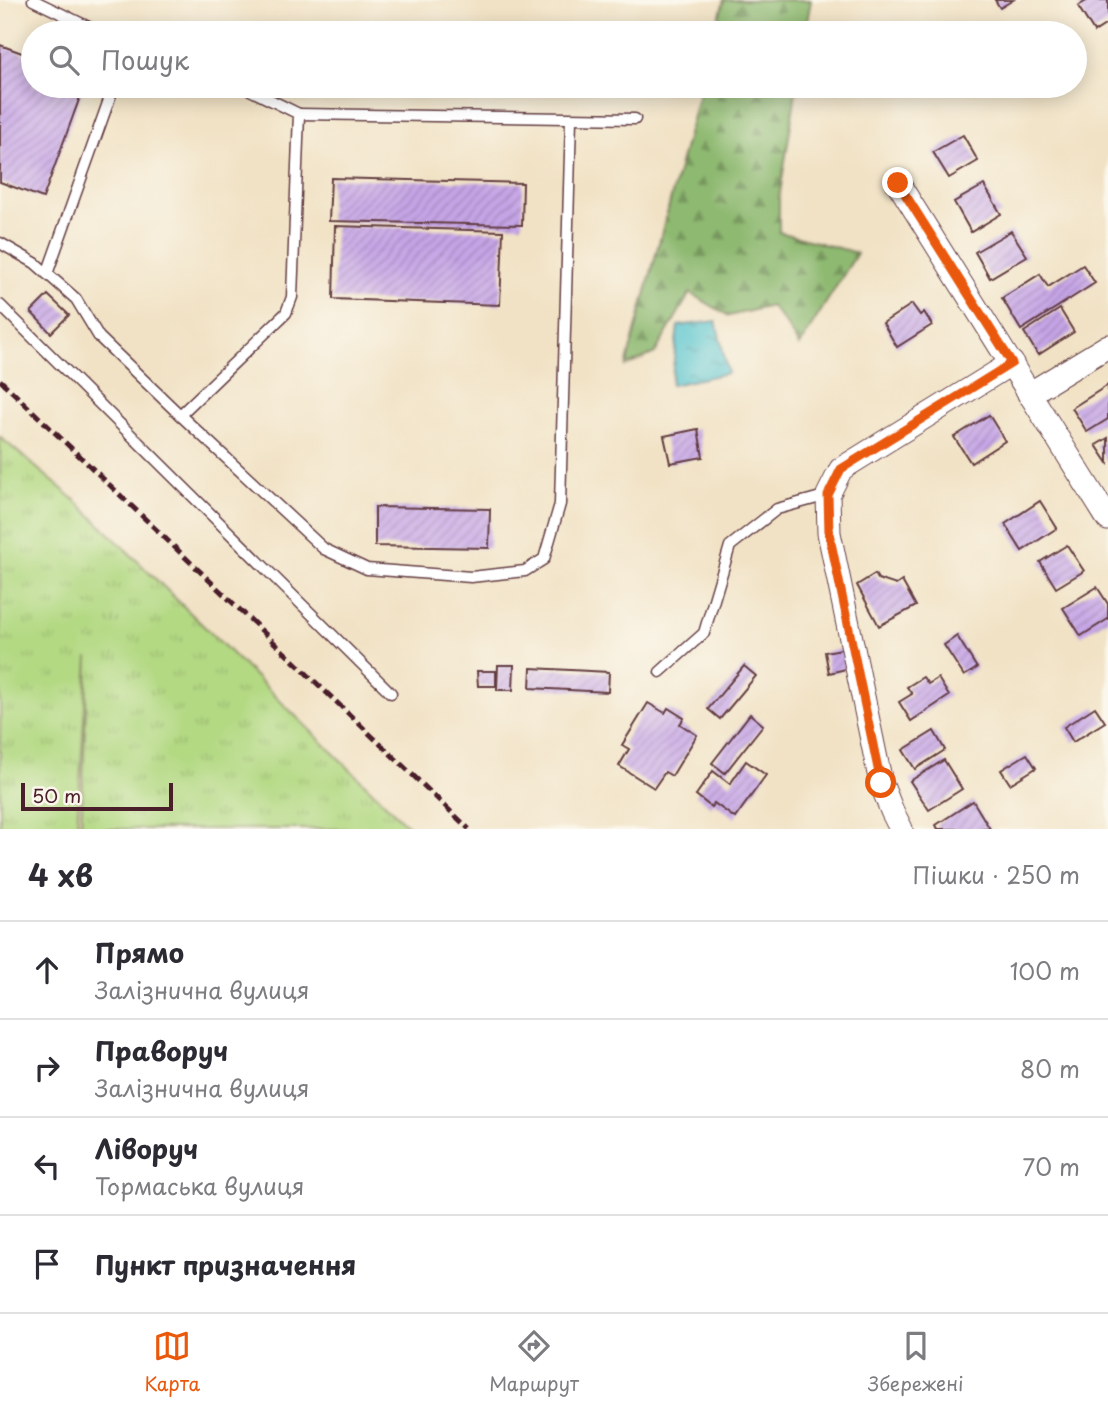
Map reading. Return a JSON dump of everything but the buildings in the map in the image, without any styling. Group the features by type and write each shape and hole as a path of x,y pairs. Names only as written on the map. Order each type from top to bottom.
{"street":[{"path":"898,183 1108,519"},
{"path":"1029,394 1108,346"},
{"path":"901,829 881,783 875,756 829,533 828,495 841,469 1012,363"}],"lane":[{"path":"33,0 76,21"},
{"path":"47,274 110,98"},
{"path":"266,98 299,114 635,118"},
{"path":"180,415 286,313 292,296 299,114"},
{"path":"0,243 35,263 76,299 99,337 324,549 366,569 471,577 525,571 544,559 560,504 571,119"},
{"path":"0,305 391,694"},
{"path":"660,672 704,633 730,546 776,509 828,495"}],"green space":[{"path":"724,0 811,0 807,21 718,21"},
{"path":"698,98 795,98 779,199 779,232 857,253 799,346 771,306 729,316 690,293 655,353 626,366"},
{"path":"0,437 75,500 411,829 81,829 88,657 77,829 0,829"}],"water":[{"path":"716,321 728,373 671,385 678,326"}],"railway":[{"path":"0,380 469,829"}],"route":[{"path":"881,783 829,533 828,495 841,469 1012,363 898,183"}]}
